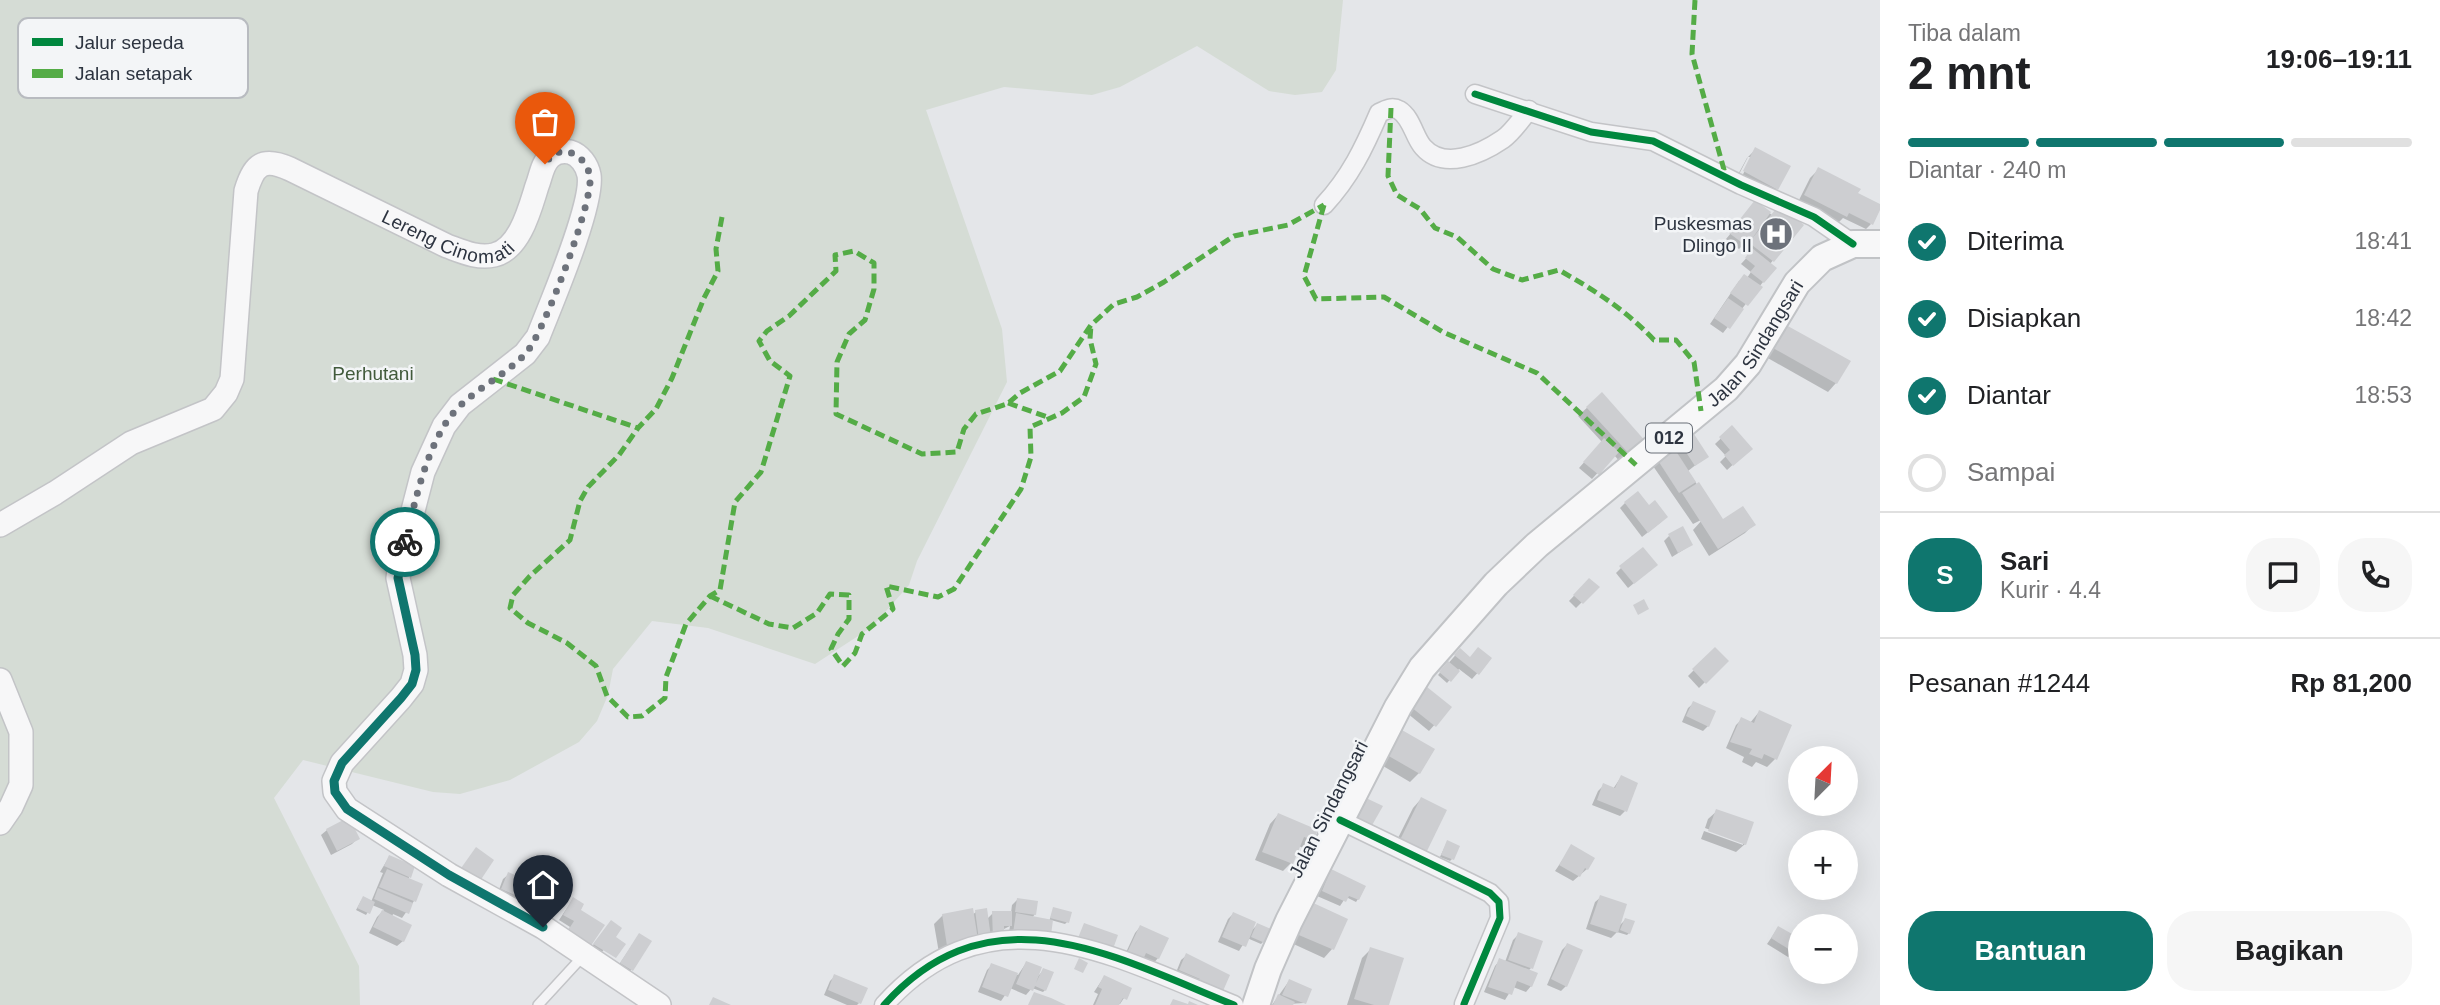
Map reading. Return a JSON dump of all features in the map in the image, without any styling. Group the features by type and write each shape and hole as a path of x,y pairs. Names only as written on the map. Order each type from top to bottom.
{"main road":[{"name":"Lereng Cinomati","path":"0,525 131,443 213,409 226,393 232,379 246,191 252,173 263,163 276,163 290,169 447,246 475,255 495,255 511,244 523,229 545,164 550,157 564,151 574,153 587,168 590,184 582,218 538,337 525,354 460,405 444,426 423,472 398,578 415,655 416,670 412,684 342,763 334,781 335,792 347,809 449,875 543,927 585,954"},
{"name":"Jalan Sindangsari","path":"1256,1005 1289,921 1398,707 1422,668 1496,584 1537,545 1726,388 1748,364 1797,283 1822,258 1853,244 1880,244"},
{"path":"0,680 21,732 21,785 0,823"},
{"path":"585,954 659,1005"}],"street":[{"path":"1475,94 1591,132 1653,141 1741,185 1814,217 1853,244"},
{"path":"1324,205 1342,186 1361,155 1379,113 1391,108 1400,110 1423,147 1444,160 1465,158 1504,138 1529,110"},
{"path":"1340,820 1480,888 1499,902 1500,918 1464,1004"},
{"path":"884,1005 922,968 961,949 990,942 1034,940 1058,941 1110,955 1234,1005"}],"lane":[{"path":"538,1005 585,954"}],"green space":[{"name":"Perhutani","path":"0,0 1343,0 1336,70 1322,92 1295,95 1269,91 1197,46 1120,87 1092,95 1004,87 926,110 1002,329 1007,382 917,561 909,585 872,627 815,664 708,628 652,621 613,669 608,695 597,721 579,742 510,780 460,794 433,792 303,760 274,798 359,966 360,1005 0,1005"}],"building":[{"path":"1755,147 1791,166 1778,190 1743,171"},
{"path":"1818,167 1861,189 1858,193 1880,204 1873,225 1849,213 1847,217 1804,195"},
{"name":"Puskesmas Dlingo II","path":"1755,200 1771,212 1751,240 1779,205 1804,225 1774,262 1748,242 1745,245 1729,233"},
{"path":"1752,248 1777,268 1764,283 1750,272 1755,266 1745,258"},
{"path":"1744,274 1763,287 1748,306 1730,293"},
{"path":"1728,298 1744,309 1730,329 1714,318"},
{"path":"1786,325 1851,361 1837,384 1773,348"},
{"path":"1602,392 1647,443 1632,457 1586,407"},
{"path":"1732,425 1753,449 1733,466 1724,455 1730,450 1719,437"},
{"path":"1694,434 1709,457 1695,466 1680,443"},
{"path":"1604,438 1619,452 1599,475 1583,462"},
{"path":"1674,448 1696,482 1679,493 1657,459"},
{"path":"1699,482 1723,519 1743,506 1756,525 1718,549 1682,493"},
{"path":"1638,491 1649,505 1655,500 1668,517 1648,533 1624,502"},
{"path":"1683,526 1693,545 1678,553 1668,534"},
{"path":"1643,547 1658,565 1634,584 1619,566"},
{"path":"1589,578 1600,587 1583,604 1573,595"},
{"path":"1644,599 1649,609 1638,615 1633,605"},
{"path":"1478,647 1492,658 1479,675 1454,655 1460,648 1470,657"},
{"path":"1715,647 1729,661 1706,684 1692,669"},
{"path":"1448,661 1460,671 1451,682 1439,672"},
{"path":"1427,687 1452,707 1436,727 1411,707"},
{"path":"1693,701 1716,711 1709,727 1686,716"},
{"path":"1759,710 1792,725 1777,760 1764,754 1762,759 1749,754 1752,749 1730,742 1741,717 1754,723"},
{"path":"1395,726 1435,749 1420,774 1380,751"},
{"path":"1621,775 1638,783 1627,812 1597,800 1603,783 1615,788"},
{"path":"1421,797 1447,810 1426,853 1400,840"},
{"path":"1366,798 1383,806 1371,827 1355,819"},
{"path":"1716,809 1754,822 1746,845 1708,831"},
{"path":"1278,813 1318,830 1313,840 1304,837 1293,864 1262,852"},
{"path":"349,817 360,839 337,851 326,829"},
{"path":"1447,840 1460,846 1454,860 1441,855"},
{"path":"1571,844 1595,858 1580,877 1559,865"},
{"path":"476,847 494,860 478,884 459,871"},
{"path":"389,855 415,866 411,878 384,866"},
{"path":"387,869 423,884 416,902 379,887"},
{"path":"1331,869 1366,886 1359,900 1349,896 1346,902 1322,891"},
{"path":"508,872 541,886 543,879 564,888 561,894 555,892 548,909 501,889"},
{"path":"378,888 413,903 409,914 374,899"},
{"path":"1600,895 1627,904 1618,933 1590,924"},
{"path":"363,896 375,902 370,914 357,908"},
{"path":"573,897 584,904 581,910 605,925 588,950 565,935 574,921 563,915"},
{"path":"1017,898 1038,901 1036,915 1015,912"},
{"path":"1309,901 1348,919 1334,950 1294,933"},
{"path":"1053,907 1072,912 1069,923 1050,918"},
{"path":"973,908 978,940 947,946 942,914"},
{"path":"987,908 991,938 979,940 975,910"},
{"path":"382,910 412,925 404,942 373,927"},
{"path":"992,911 1012,911 1012,926 1004,926 1004,939 993,939"},
{"path":"1233,912 1256,922 1246,947 1222,937"},
{"path":"1016,913 1053,920 1051,935 1028,930 1027,935 1013,933"},
{"path":"1625,918 1635,921 1630,934 1620,930"},
{"path":"611,920 622,928 616,937 626,944 616,958 593,944"},
{"path":"1084,923 1118,935 1113,949 1078,938"},
{"path":"1257,923 1271,929 1265,943 1251,937"},
{"path":"1140,925 1169,938 1159,959 1146,953 1142,962 1126,955"},
{"path":"1778,926 1788,932 1788,949 1771,938"},
{"path":"1518,932 1543,941 1533,969 1508,960"},
{"path":"639,933 652,941 633,971 620,963"},
{"path":"1567,943 1583,950 1567,987 1551,979"},
{"path":"1370,947 1404,958 1389,1005 1374,1005 1354,999"},
{"path":"1186,953 1230,975 1223,991 1206,983 1203,989 1194,985 1197,979 1200,979 1179,970"},
{"path":"1079,958 1088,963 1083,973 1074,969"},
{"path":"1499,958 1538,973 1532,987 1517,981 1512,995 1488,987"},
{"path":"1026,961 1042,967 1036,983 1043,968 1054,972 1046,991 1035,986 1033,991 1016,984"},
{"path":"991,963 1018,973 1008,997 982,987"},
{"path":"834,974 868,988 861,1004 828,990"},
{"path":"1104,975 1132,988 1127,1000 1123,998 1119,1005 1095,1005 1102,989 1098,987"},
{"path":"1289,979 1312,989 1306,1004 1282,995"},
{"path":"1034,992 1051,998 1066,1005 1028,1005"},
{"path":"1278,994 1295,1002 1293,1005 1273,1005"},
{"path":"713,997 731,1005 709,1005"},
{"path":"1173,999 1188,1004 1189,1001 1198,1005 1170,1005"}],"marked path":[{"path":"1695,0 1692,54 1726,177"},
{"path":"1391,108 1388,176 1397,195 1420,209 1435,228 1457,237 1493,269 1522,280 1559,270 1609,301 1654,340 1676,340 1694,362 1701,411"},
{"path":"1324,205 1304,276 1316,299 1384,297 1443,332 1537,373 1636,465"},
{"path":"722,217 716,249 718,271 656,409 638,428 619,455 588,487 580,501 570,540 513,595 510,608 528,623 567,643 596,666 607,696 628,717 642,716 665,698 666,677 686,624 710,596 720,590 735,502 761,472 790,376 770,361 759,341 836,271 835,255 854,251 874,263 874,289 865,320 849,334 837,362 836,414 922,454 957,452 964,429 976,414 1007,404 1020,393 1060,371 1091,325 1114,304 1137,297 1164,282 1234,236 1288,225 1324,205"},
{"path":"710,596 769,624 793,628 817,613 830,594 849,595 849,619 831,649 843,666 855,653 862,634 893,609 886,586 938,597 954,589 1021,489 1031,457 1030,427 1062,413 1084,397 1096,364 1090,339 1091,325"},
{"path":"493,379 638,428"},
{"path":"1008,403 1050,418"}],"cycle path":[{"path":"1475,94 1591,132 1653,141 1741,185 1814,217 1853,244"},
{"path":"1340,820 1490,893 1499,902 1500,918 1464,1004"},
{"path":"884,1005 925,969 967,948 1010,940 1054,942 1098,952 1234,1005"}],"way so far":[{"path":"405,542 423,472 444,426 460,405 525,354 538,337 552,303 582,218 590,176 583,161 574,153 555,153 545,164"}],"place":[{"name":"Puskesmas Dlingo II","path":"1776,234"}],"route":[{"path":"405,542 398,578 416,670 412,684 401,698 342,763 334,781 335,792 347,809 449,875 543,927"}]}
